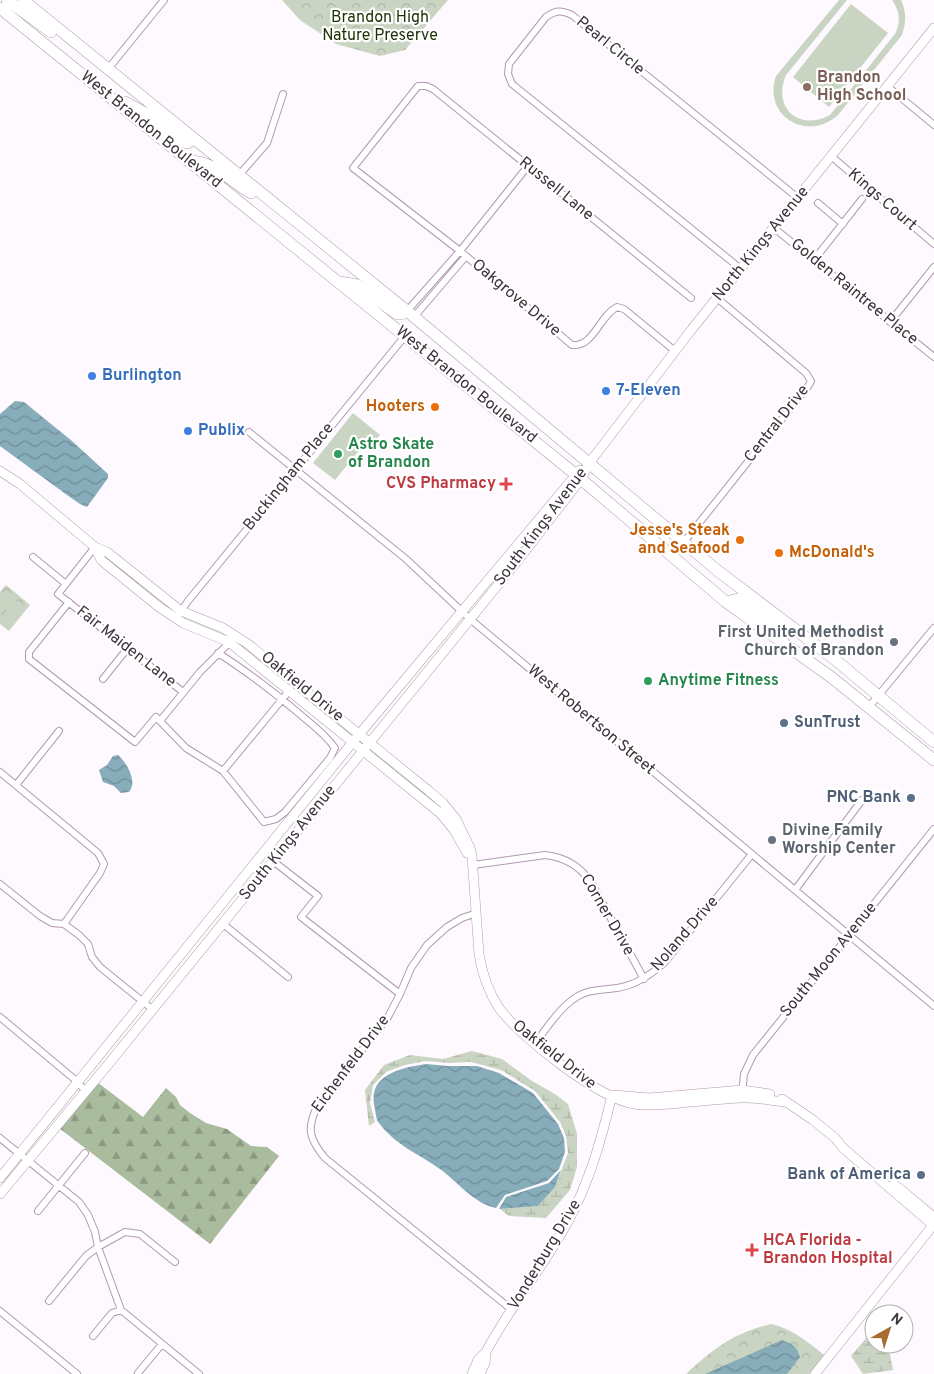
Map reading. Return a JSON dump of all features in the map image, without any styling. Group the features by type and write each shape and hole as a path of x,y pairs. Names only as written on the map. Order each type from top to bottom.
{"highway":[{"path":"7,0 67,44 79,45"},
{"name":"West Brandon Boulevard","path":"23,0 411,314 684,542 756,600 833,658 934,742"},
{"name":"West Brandon Boulevard","path":"0,8 578,476 726,602 810,661 932,756"},
{"path":"96,85 147,114 181,142 186,143 194,139"},
{"path":"190,161 211,165 248,191 273,203"},
{"path":"296,247 311,234"},
{"path":"338,282 357,285 397,314 411,314"},
{"path":"726,602 738,599 774,624 783,626 787,623"}],"street":[{"path":"108,69 164,0"},
{"name":"Pearl Circle","path":"741,269 512,84 508,74 509,64 546,17 553,12 562,11 572,15 798,198"},
{"name":"North Kings Avenue","path":"590,462 717,298 934,28"},
{"name":"Russell Lane","path":"353,168 418,86 426,86 433,89 691,298"},
{"path":"887,86 934,125"},
{"path":"240,176 267,143 283,94"},
{"name":"Kings Court","path":"831,156 934,244"},
{"path":"411,314 528,166"},
{"name":"Oakgrove Drive","path":"353,168 460,251 572,344 580,346 586,342 610,310 617,307 624,309 675,351"},
{"path":"814,260 862,199"},
{"path":"818,204 843,224"},
{"name":"Golden Raintree Place","path":"774,228 934,357"},
{"path":"411,314 466,256"},
{"path":"890,322 934,267"},
{"name":"Central Drive","path":"684,542 811,381 806,374 717,298"},
{"name":"Buckingham Place","path":"176,619 181,610 295,469 405,336"},
{"name":"West Robertson Street","path":"249,432 406,559 470,619 934,1006"},
{"name":"South Kings Avenue","path":"0,1178 352,743 590,462"},
{"name":"Oakfield Drive","path":"0,470 20,484 95,547 107,552 181,610 223,628 236,636 370,742 447,808 456,819 466,838 472,856 482,970 489,989 507,1018 535,1043 579,1078 624,1102 642,1105 691,1098 742,1094 786,1102 802,1111 835,1138 843,1148 934,1222"},
{"name":"South Kings Avenue","path":"0,1194 470,619 578,476"},
{"path":"95,547 58,594 69,602 29,652 29,659 135,742 156,717 190,751 223,771 264,822 276,819 285,812 330,758 335,748 329,738 282,699 239,666 218,653"},
{"name":"Oakfield Drive","path":"95,547 101,560 159,607 176,619 229,642 445,819 454,830 473,865"},
{"path":"33,558 66,584"},
{"name":"Fair Maiden Lane","path":"69,602 183,692"},
{"path":"868,708 934,628"},
{"path":"160,722 183,692 236,636"},
{"path":"103,679 127,649"},
{"path":"223,771 288,691"},
{"path":"16,786 59,731"},
{"path":"0,772 98,853 104,864 100,873 64,924"},
{"path":"283,848 282,841 285,834 324,778"},
{"path":"795,890 862,800"},
{"name":"South Moon Avenue","path":"742,1094 746,1067 752,1055 934,829"},
{"name":"Noland Drive","path":"535,1043 566,1005 579,996 593,990 618,988 644,979 664,963 752,854"},
{"name":"Corner Drive","path":"473,865 545,855 565,859 573,864 591,882 644,979"},
{"path":"273,861 318,896 302,917 400,994"},
{"path":"0,884 40,916 52,923 64,924 79,935 88,944 92,956 100,967 152,1009"},
{"name":"Eichenfeld Drive","path":"477,913 462,918 427,945 411,968 388,1017 317,1107 311,1118 310,1132 315,1146 324,1158 512,1310"},
{"path":"222,923 288,977"},
{"path":"0,1016 86,1090"},
{"name":"Vonderburg Drive","path":"472,1374 478,1360 486,1352 560,1236 579,1199 598,1150 612,1096"},
{"path":"0,1138 79,1202 96,1232 98,1247 121,1310 199,1374"},
{"path":"38,1211 85,1153"},
{"path":"815,1374 934,1222"},
{"path":"49,1301 86,1256 125,1232 140,1234 175,1262"},
{"path":"93,1336 112,1313 121,1310"},
{"path":"0,1311 76,1374"},
{"path":"138,1373 162,1344"},
{"name":"Vonderburg Drive","path":"480,1374 486,1352"}],"green space":[{"name":"Brandon High Nature Preserve","path":"282,0 448,0 405,50 380,56 336,44 300,20"},
{"path":"839,0 847,0 786,75 783,98 791,114 799,119 808,121 819,120 830,115 895,34 899,17 897,8 892,0 901,0 904,9 905,22 902,35 838,115 826,123 813,126 801,125 790,121 781,113 775,102 773,90 776,76"},
{"path":"851,4 888,33 829,107 793,77"},
{"name":"Astro Skate of Brandon","path":"353,413 380,435 371,446 366,442 335,480 313,463"},
{"path":"6,585 30,605 9,631 0,624 0,592"},
{"path":"15,600 23,607 9,624 1,618"},
{"path":"472,1051 502,1059 568,1104 577,1134 577,1167 570,1190 546,1218 509,1216 500,1209 538,1206 555,1187 568,1153 566,1136 560,1122 535,1091 501,1070 471,1062 448,1063 426,1061 405,1065 386,1072 373,1085 370,1103 375,1122 369,1126 365,1090 384,1065 410,1055 443,1059"},
{"path":"97,1082 143,1117 166,1088 176,1097 180,1105 206,1123 227,1129 251,1146 267,1147 279,1156 210,1244 59,1128"},
{"path":"771,1324 794,1333 828,1358 815,1374 686,1374 715,1349 735,1337"},
{"path":"864,1341 864,1354 890,1354 893,1370 863,1374 851,1356"}],"water":[{"path":"15,401 24,402 72,441 108,474 108,478 87,507 67,495 0,446 0,414"},
{"path":"118,755 125,763 132,778 129,792 121,793 114,786 103,782 99,770 107,765 113,756"},
{"path":"426,1064 477,1066 499,1073 533,1093 558,1124 564,1138 565,1152 559,1169 547,1181 505,1195 496,1208 480,1202 440,1169 392,1137 377,1120 374,1097 376,1088 387,1075 406,1068"},
{"path":"561,1170 555,1187 538,1206 499,1209 506,1197 549,1183"},
{"path":"782,1340 794,1346 800,1357 787,1374 705,1374"}],"place":[{"name":"Brandon High School","path":"807,87"},
{"name":"Burlington","path":"92,376"},
{"name":"7-Eleven","path":"606,391"},
{"name":"Hooters","path":"435,407"},
{"name":"Publix","path":"188,431"},
{"name":"Astro Skate of Brandon","path":"338,454"},
{"name":"CVS Pharmacy","path":"506,484"},
{"name":"Jesse's Steak and Seafood","path":"740,540"},
{"name":"McDonald's","path":"779,553"},
{"name":"First United Methodist Church of Brandon","path":"894,642"},
{"name":"Anytime Fitness","path":"648,681"},
{"name":"SunTrust","path":"784,723"},
{"name":"PNC Bank","path":"911,798"},
{"name":"Divine Family Worship Center","path":"772,840"},
{"name":"Bank of America","path":"921,1175"},
{"name":"HCA Florida - Brandon Hospital","path":"752,1250"}]}
